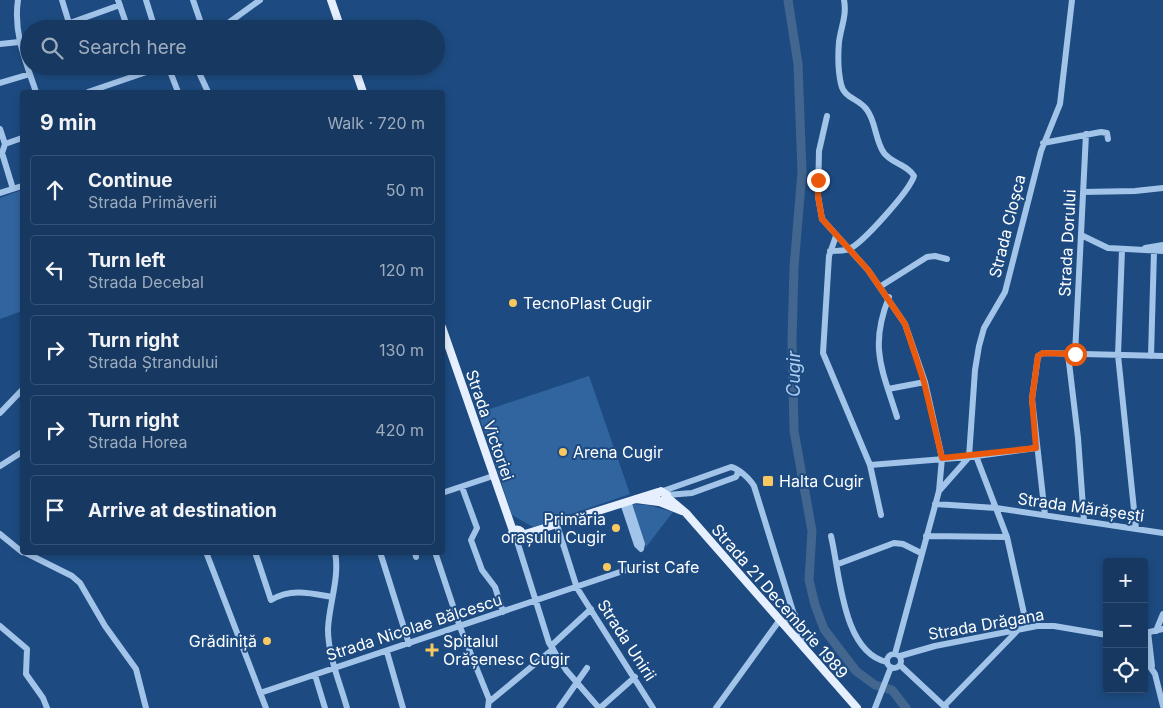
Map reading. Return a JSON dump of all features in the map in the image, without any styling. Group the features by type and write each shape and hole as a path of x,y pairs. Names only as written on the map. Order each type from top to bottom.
{"main road":[{"path":"331,0 338,20"},
{"path":"357,75 361,90"},
{"name":"Strada Victoriei","path":"445,336 513,530 520,530 520,538"},
{"path":"520,538 628,501 663,497"},
{"name":"Strada 21 Decembrie 1989","path":"663,497 684,511 857,708"}],"street":[{"path":"18,0 17,25 20,45"},
{"path":"62,0 68,20"},
{"path":"146,0 152,20"},
{"path":"193,0 200,20"},
{"path":"232,20 260,0"},
{"path":"830,252 849,249 889,211 914,176 910,171 890,160 884,153 866,107 847,96 841,85 839,42 846,10 844,0"},
{"name":"Strada Cloșca","path":"972,456 975,370 978,346 984,328 1005,292 1043,143 1060,104 1072,0"},
{"path":"76,20 119,3 125,20"},
{"path":"0,44 19,42"},
{"path":"0,83 27,75"},
{"path":"30,75 35,90"},
{"path":"94,90 138,75"},
{"path":"171,75 177,90"},
{"path":"200,75 207,90"},
{"path":"827,116 819,151 818,196 822,219 881,286 905,324 924,382 942,458 939,491 921,553 897,655 900,665 945,707 1018,629"},
{"path":"0,130 5,144 2,153 13,189"},
{"path":"1043,143 1104,132 1107,133 1108,140"},
{"name":"Strada Dorului","path":"1084,521 1071,354 1081,235 1086,134"},
{"path":"5,144 20,139"},
{"path":"0,193 20,187"},
{"path":"1083,192 1135,191 1163,188"},
{"path":"1081,235 1108,248 1163,251"},
{"path":"836,236 830,252 823,353 870,464 881,515"},
{"path":"1139,250 1163,245"},
{"path":"1122,250 1118,355 1136,529"},
{"path":"1151,356 1154,251"},
{"path":"881,286 927,257 935,256 947,259"},
{"path":"889,297 878,335 880,357 897,417"},
{"path":"1044,515 1032,399 1039,354 1163,356"},
{"path":"888,388 924,382"},
{"path":"0,413 20,392"},
{"path":"870,464 972,456 1036,448"},
{"path":"0,466 20,453"},
{"path":"939,491 972,456"},
{"path":"972,456 1007,537 1028,627"},
{"path":"663,497 731,467 737,469 738,472 749,479 754,486 805,649"},
{"path":"663,497 692,493 736,477 738,472"},
{"path":"445,492 493,476"},
{"path":"462,487 477,528 471,540 482,570 495,587 503,612"},
{"path":"628,501 640,545"},
{"name":"Strada Mărășești","path":"935,504 996,508 1163,533"},
{"name":"Strada Unirii","path":"557,525 577,588 653,708"},
{"path":"0,534 20,550"},
{"path":"831,536 845,606 855,635 871,654 889,667 900,665"},
{"path":"926,536 1007,537"},
{"path":"520,538 536,601 552,648 577,683 600,708 635,677"},
{"path":"838,564 894,543 902,544 921,553"},
{"path":"29,555 72,576 80,583 105,626 136,669 146,708"},
{"path":"207,555 266,708"},
{"path":"256,555 271,600 284,593 297,592 332,597"},
{"path":"335,555 336,566 328,638 335,668 348,708"},
{"path":"381,555 409,644"},
{"path":"436,555 460,627 489,703 552,648 591,609"},
{"name":"Strada Nicolae Bălcescu","path":"260,693 629,569"},
{"path":"1160,630 1163,614"},
{"path":"716,708 781,623 795,615"},
{"path":"0,626 26,648 26,674 43,698 47,708"},
{"name":"Strada Drăgana","path":"897,655 1028,627 1054,626 1103,634"},
{"path":"1148,644 1152,667 1163,706"},
{"path":"386,652 403,708"},
{"path":"875,708 889,667 889,656 897,655"},
{"path":"1148,662 1152,667"},
{"path":"564,706 587,668"},
{"path":"315,675 325,708"}],"shaded area":[{"path":"20,191 20,312 0,319 0,198"},
{"path":"589,376 630,494 533,527 512,515 478,413"},
{"path":"630,504 648,505 673,512 646,547"}],"waterway":[{"name":"Cugir","path":"788,0 798,64 802,172 794,267 792,341 794,431 812,531 809,580 815,605 824,629 856,671 875,685 892,690 906,708"}],"place":[{"name":"TecnoPlast Cugir","path":"513,303"},
{"name":"Arena Cugir","path":"563,452"},
{"name":"Halta Cugir","path":"768,481"},
{"name":"Primăria orașului Cugir","path":"616,528"},
{"name":"Turist Cafe","path":"607,567"},
{"name":"Grădiniță","path":"267,641"},
{"name":"Spitalul Orășenesc Cugir","path":"432,650"}],"route":[{"path":"818,180 819,209 822,219 868,270 889,297 905,324 924,382 942,458 976,456 1036,448 1032,399 1038,356 1043,353 1075,354"}]}
